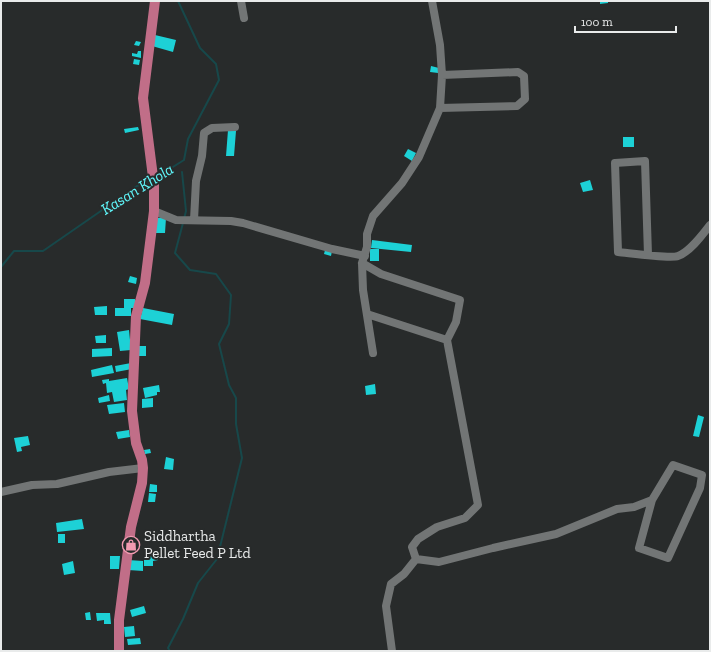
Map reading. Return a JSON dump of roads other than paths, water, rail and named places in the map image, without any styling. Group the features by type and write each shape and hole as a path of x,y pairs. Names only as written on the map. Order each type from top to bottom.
{"main road":[{"path":"119,651 119,620 131,527 142,483 143,468 136,443 132,411 136,316 145,283 154,211 154,185 143,98 155,1"}],"street":[{"path":"241,1 244,18"},
{"path":"374,353 363,287 363,259 367,234 373,216 402,183 418,157 440,108 442,75 440,45 432,1"},
{"path":"440,108 517,106 525,99 524,76 518,72 442,75"},
{"path":"194,220 196,181 201,162 204,133 212,128 235,126"},
{"path":"648,255 645,161 615,163 618,252 648,255 678,256 696,242 710,225"},
{"path":"154,211 176,220 231,221 243,223 363,259 381,274 460,300 456,322 447,340 478,505 465,518 437,527 418,540 412,550 416,559"},
{"path":"367,314 447,340"},
{"path":"702,474 700,488 668,558 638,548 652,500 673,465 702,474 710,480"},
{"path":"1,492 32,485 57,484 109,472 143,468"},
{"path":"416,559 438,562 556,534 617,509 634,507 652,500"},
{"path":"392,651 386,606 391,584 404,574 416,559"}],"waterway":[{"name":"Kasan Khola","path":"157,177 184,160 188,139 219,80 216,64 200,48 178,1"},
{"path":"182,172 186,211 184,219"},
{"name":"Kasan Khola","path":"1,267 14,251 43,251 137,186 151,180"},
{"path":"170,651 168,648 183,619 198,583 217,559 242,458 236,424 236,398 229,385 219,344 229,324 231,295 216,274 190,270 175,253 183,223"}],"place":[{"name":"Siddhartha Pellet Feed P Ltd","path":"131,545"}]}
